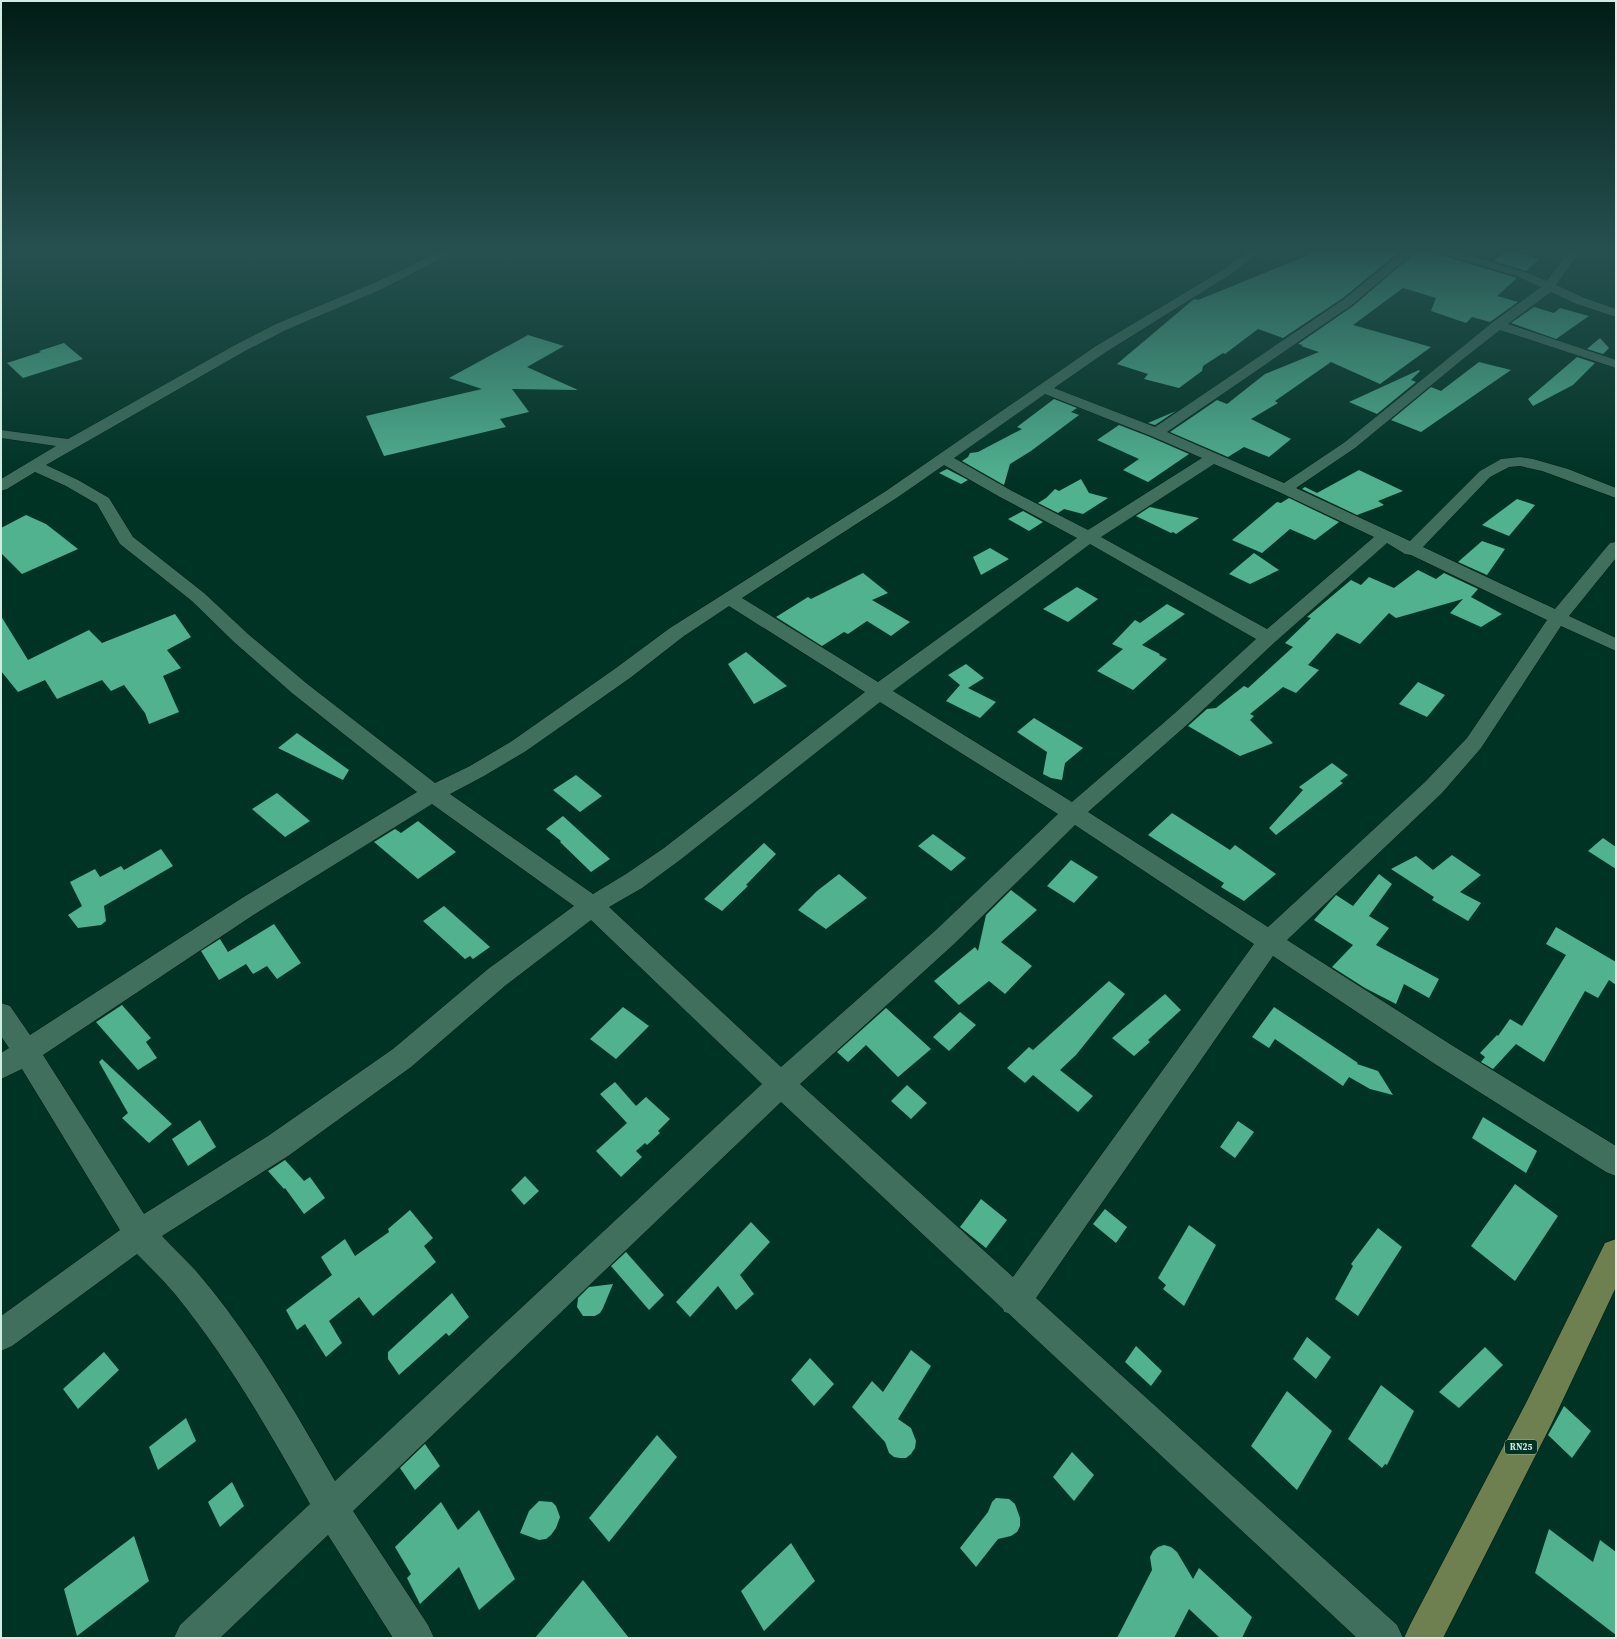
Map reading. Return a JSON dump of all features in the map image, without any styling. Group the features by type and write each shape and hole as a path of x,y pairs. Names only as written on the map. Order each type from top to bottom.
{"main road":[{"name":"RN25","path":"1424,1638 1539,1413 1616,1254"}],"street":[{"path":"1,486 70,444 253,341 281,328"},
{"path":"1,1067 250,905 433,793 477,771 519,746 623,673 677,632 944,459 1063,375 1135,328"},
{"path":"1156,433 1309,328"},
{"path":"1285,489 1350,445 1493,328"},
{"path":"1508,328 1616,364"},
{"path":"1045,389 1156,433 1285,489 1411,550 1616,645"},
{"path":"1,434 70,444"},
{"path":"1,1335 139,1234 278,1146 402,1058 497,977 592,906 634,881 672,854 880,691 1089,537 1213,458"},
{"path":"944,459 1006,494 1089,537 1268,638"},
{"path":"1411,550 1485,474 1495,467 1510,462 1538,465 1616,493"},
{"path":"35,466 72,483 103,501 126,540 198,597 240,638 300,688 433,793 592,906 780,1084 1384,1638"},
{"path":"193,1638 780,1084 945,937 1073,813 1182,718 1268,638 1384,537"},
{"path":"1015,1301 1270,941 1434,787 1474,743 1558,617 1616,547"},
{"path":"730,599 880,691 1073,813 1444,1055 1616,1162"},
{"path":"1,1014 139,1234 185,1282 237,1350 282,1421 331,1508 415,1638"}],"building":[{"path":"1159,328 1297,328 1283,338 1258,329 1225,354 1223,353 1203,366 1202,371 1179,388 1144,379 1148,374 1117,364"},
{"path":"1320,328 1365,328 1431,347 1380,384 1331,362 1275,401 1278,403 1251,419 1291,439 1269,457 1244,447 1228,457 1170,432 1217,400 1227,404 1265,374 1319,352 1298,344"},
{"path":"1526,328 1571,328 1556,339"},
{"path":"528,335 564,346 527,367 578,390 512,389 529,412 500,419 506,427 384,456 366,416 482,389 449,378"},
{"path":"1600,338 1609,348 1603,354 1587,349"},
{"path":"64,343 83,359 23,378 7,363 41,352 39,351"},
{"path":"1577,357 1595,363 1573,385 1533,406 1528,399"},
{"path":"1479,362 1511,370 1421,432 1391,420 1431,387 1441,391"},
{"path":"1419,370 1420,371 1411,380 1416,382 1377,414 1349,402"},
{"path":"1054,399 1077,408 1071,412 1079,415 1031,451 1010,464 1004,485 962,461 968,457 970,453 978,452 1022,429 1017,427"},
{"path":"1176,411 1155,425 1148,423"},
{"path":"1119,425 1189,454 1148,482 1123,470 1139,459 1097,440"},
{"path":"947,469 968,480 961,484 939,473"},
{"path":"1359,470 1403,491 1378,501 1384,505 1357,515 1302,489 1305,487 1317,493"},
{"path":"1081,479 1089,493 1108,498 1083,514 1064,509 1058,513 1038,503 1046,498 1055,489 1059,491"},
{"path":"1289,498 1339,522 1315,540 1290,529 1262,553 1232,540 1277,502 1281,503"},
{"path":"1517,499 1535,505 1509,536 1482,525"},
{"path":"1150,507 1199,518 1176,534 1173,532 1171,533 1136,516"},
{"path":"1023,511 1043,522 1029,531 1008,519"},
{"path":"26,515 46,524 78,549 22,574 1,553 1,528"},
{"path":"1482,541 1505,549 1487,575 1458,562"},
{"path":"990,548 1009,559 981,575 973,557"},
{"path":"1254,553 1279,570 1250,584 1229,574"},
{"path":"1418,570 1436,579 1444,573 1478,589 1471,597 1502,614 1481,627 1450,613 1463,599 1396,618 1389,613 1360,644 1337,633 1308,665 1319,670 1296,693 1283,687 1250,714 1254,716 1250,720 1273,743 1240,756 1188,726 1207,709 1216,708 1244,686 1248,688 1293,647 1285,643 1311,618 1307,617 1351,580 1361,585 1369,577 1394,588"},
{"path":"863,573 888,593 872,600 910,622 891,636 867,621 848,634 844,632 822,646 776,617 808,597 811,599"},
{"path":"1077,587 1098,599 1068,622 1043,609"},
{"path":"1167,604 1185,614 1142,645 1167,659 1133,690 1097,671 1123,649 1112,644 1135,620 1140,623"},
{"path":"175,614 191,637 167,650 181,668 163,676 179,712 149,724 145,713 124,685 111,691 102,680 57,699 45,680 18,692 1,671 1,616 28,660 89,630 102,643"},
{"path":"746,652 787,686 754,704 728,664"},
{"path":"966,664 984,678 968,688 996,702 980,718 946,701 960,685 948,675"},
{"path":"1418,682 1445,695 1427,717 1399,704"},
{"path":"1034,718 1083,748 1065,763 1062,780 1051,778 1043,774 1047,752 1017,732"},
{"path":"297,733 349,770 343,780 278,748"},
{"path":"1332,763 1348,775 1340,781 1343,783 1276,835 1269,828 1303,790 1299,787"},
{"path":"576,775 602,796 580,812 553,790"},
{"path":"277,793 310,821 285,837 252,809"},
{"path":"1172,813 1230,850 1235,845 1276,874 1244,901 1221,887 1224,883 1148,835"},
{"path":"563,816 610,859 591,872 560,842 561,841 546,829"},
{"path":"418,821 456,852 418,879 374,842 395,829 401,833"},
{"path":"933,834 966,858 951,871 918,846"},
{"path":"1603,838 1616,847 1616,869 1588,851"},
{"path":"764,843 776,854 746,885 748,886 722,911 704,899"},
{"path":"161,849 173,866 104,906 106,921 101,925 78,928 68,915 82,906 70,882 95,869 100,877 121,866 124,870"},
{"path":"1452,855 1481,875 1460,892 1481,903 1468,921 1432,900 1434,897 1391,869 1416,856 1433,870"},
{"path":"1071,860 1098,877 1074,903 1047,886"},
{"path":"839,874 867,898 826,929 798,910 817,891"},
{"path":"1379,874 1392,884 1369,916 1389,928 1376,945 1439,979 1429,998 1404,984 1396,1004 1365,988 1332,967 1353,945 1314,920 1336,895 1353,906"},
{"path":"1011,890 1037,910 1001,942 1032,966 1005,994 989,981 959,1005 934,981 975,947 978,951 986,915"},
{"path":"444,906 490,947 473,959 470,956 465,959 423,921"},
{"path":"274,924 301,963 277,979 267,966 253,974 246,964 219,980 201,951 220,939 228,952"},
{"path":"1556,927 1616,962 1616,985 1609,980 1598,998 1585,991 1544,1062 1516,1044 1493,1069 1481,1062 1485,1057 1480,1053 1497,1035 1498,1036 1510,1019 1522,1026 1566,955 1546,944"},
{"path":"1109,981 1125,994 1076,1055 1060,1070 1093,1096 1078,1112 1033,1075 1025,1083 1007,1068 1029,1047 1033,1050"},
{"path":"1165,994 1181,1010 1148,1040 1150,1042 1134,1056 1112,1038"},
{"path":"122,1005 151,1038 146,1042 157,1058 138,1070 96,1022"},
{"path":"623,1007 649,1026 616,1059 590,1039"},
{"path":"1274,1007 1358,1063 1357,1064 1378,1071 1393,1095 1370,1089 1349,1077 1343,1086 1275,1039 1269,1048 1252,1037"},
{"path":"886,1008 931,1049 898,1077 866,1045 848,1062 837,1052"},
{"path":"960,1012 976,1025 949,1051 933,1037"},
{"path":"102,1059 172,1124 149,1143 122,1118 128,1113 99,1062"},
{"path":"615,1082 636,1106 646,1097 670,1119 658,1131 660,1133 647,1145 645,1143 636,1151 642,1157 621,1177 596,1151 627,1123 600,1094"},
{"path":"907,1085 927,1103 911,1119 891,1101"},
{"path":"1483,1117 1537,1151 1526,1173 1472,1138"},
{"path":"200,1120 216,1147 188,1166 172,1139"},
{"path":"1238,1121 1254,1132 1235,1158 1220,1147"},
{"path":"285,1160 304,1181 310,1177 325,1198 304,1214 285,1188 284,1189 268,1171"},
{"path":"525,1176 539,1191 524,1205 511,1190"},
{"path":"1515,1184 1558,1216 1515,1281 1471,1246"},
{"path":"981,1199 1007,1220 986,1248 960,1227"},
{"path":"1105,1209 1127,1227 1116,1243 1093,1224"},
{"path":"410,1210 433,1238 424,1246 436,1262 373,1316 359,1297 329,1321 342,1343 326,1357 305,1324 297,1330 286,1310 332,1275 321,1257 345,1239 355,1256 389,1232 388,1229"},
{"path":"751,1222 770,1242 740,1275 754,1294 736,1310 718,1286 690,1317 676,1302"},
{"path":"1189,1225 1216,1245 1184,1306 1163,1289 1166,1285 1158,1278"},
{"path":"1378,1228 1402,1247 1358,1316 1335,1299 1353,1266 1351,1264"},
{"path":"626,1252 664,1295 649,1310 611,1266"},
{"path":"613,1284 600,1313 595,1316 583,1316 577,1307 578,1298 589,1287"},
{"path":"452,1293 469,1317 449,1336 446,1333 399,1375 388,1359 388,1352"},
{"path":"1307,1337 1331,1357 1316,1379 1293,1359"},
{"path":"1136,1346 1162,1371 1151,1386 1125,1362"},
{"path":"1485,1347 1503,1365 1459,1408 1439,1392"},
{"path":"911,1350 931,1366 898,1419 911,1428 916,1441 915,1448 911,1454 906,1458 900,1458 894,1457 889,1453 885,1442 852,1407 872,1381 883,1392"},
{"path":"104,1352 119,1370 78,1409 63,1389"},
{"path":"810,1358 834,1384 814,1406 791,1380"},
{"path":"1381,1385 1414,1411 1387,1465 1385,1464 1382,1468 1348,1439"},
{"path":"1287,1391 1332,1431 1297,1490 1251,1446"},
{"path":"1564,1406 1591,1431 1572,1458 1548,1435"},
{"path":"186,1418 196,1441 158,1470 149,1447"},
{"path":"657,1435 677,1457 609,1542 589,1518"},
{"path":"425,1444 440,1466 415,1490 400,1468"},
{"path":"1072,1452 1094,1475 1074,1501 1053,1477"},
{"path":"232,1482 244,1506 220,1527 208,1502"},
{"path":"996,1498 1009,1499 1015,1504 1020,1518 1020,1526 1017,1532 1011,1536 998,1539 976,1567 960,1548 988,1512 992,1502"},
{"path":"539,1501 552,1502 556,1506 560,1517 556,1528 551,1535 546,1539 539,1540 520,1533 529,1511"},
{"path":"441,1502 458,1530 479,1510 515,1579 479,1610 459,1567 420,1604 407,1578 411,1574 395,1547"},
{"path":"1549,1529 1593,1562 1600,1540 1616,1552 1616,1635 1535,1573"},
{"path":"134,1536 149,1581 77,1636 64,1589"},
{"path":"791,1543 815,1581 764,1631 741,1591"},
{"path":"1164,1545 1171,1547 1177,1552 1193,1579 1199,1568 1252,1617 1242,1638 1220,1638 1189,1609 1174,1638 1117,1638 1152,1570 1150,1557 1153,1551"},
{"path":"583,1580 629,1638 535,1638"}]}
